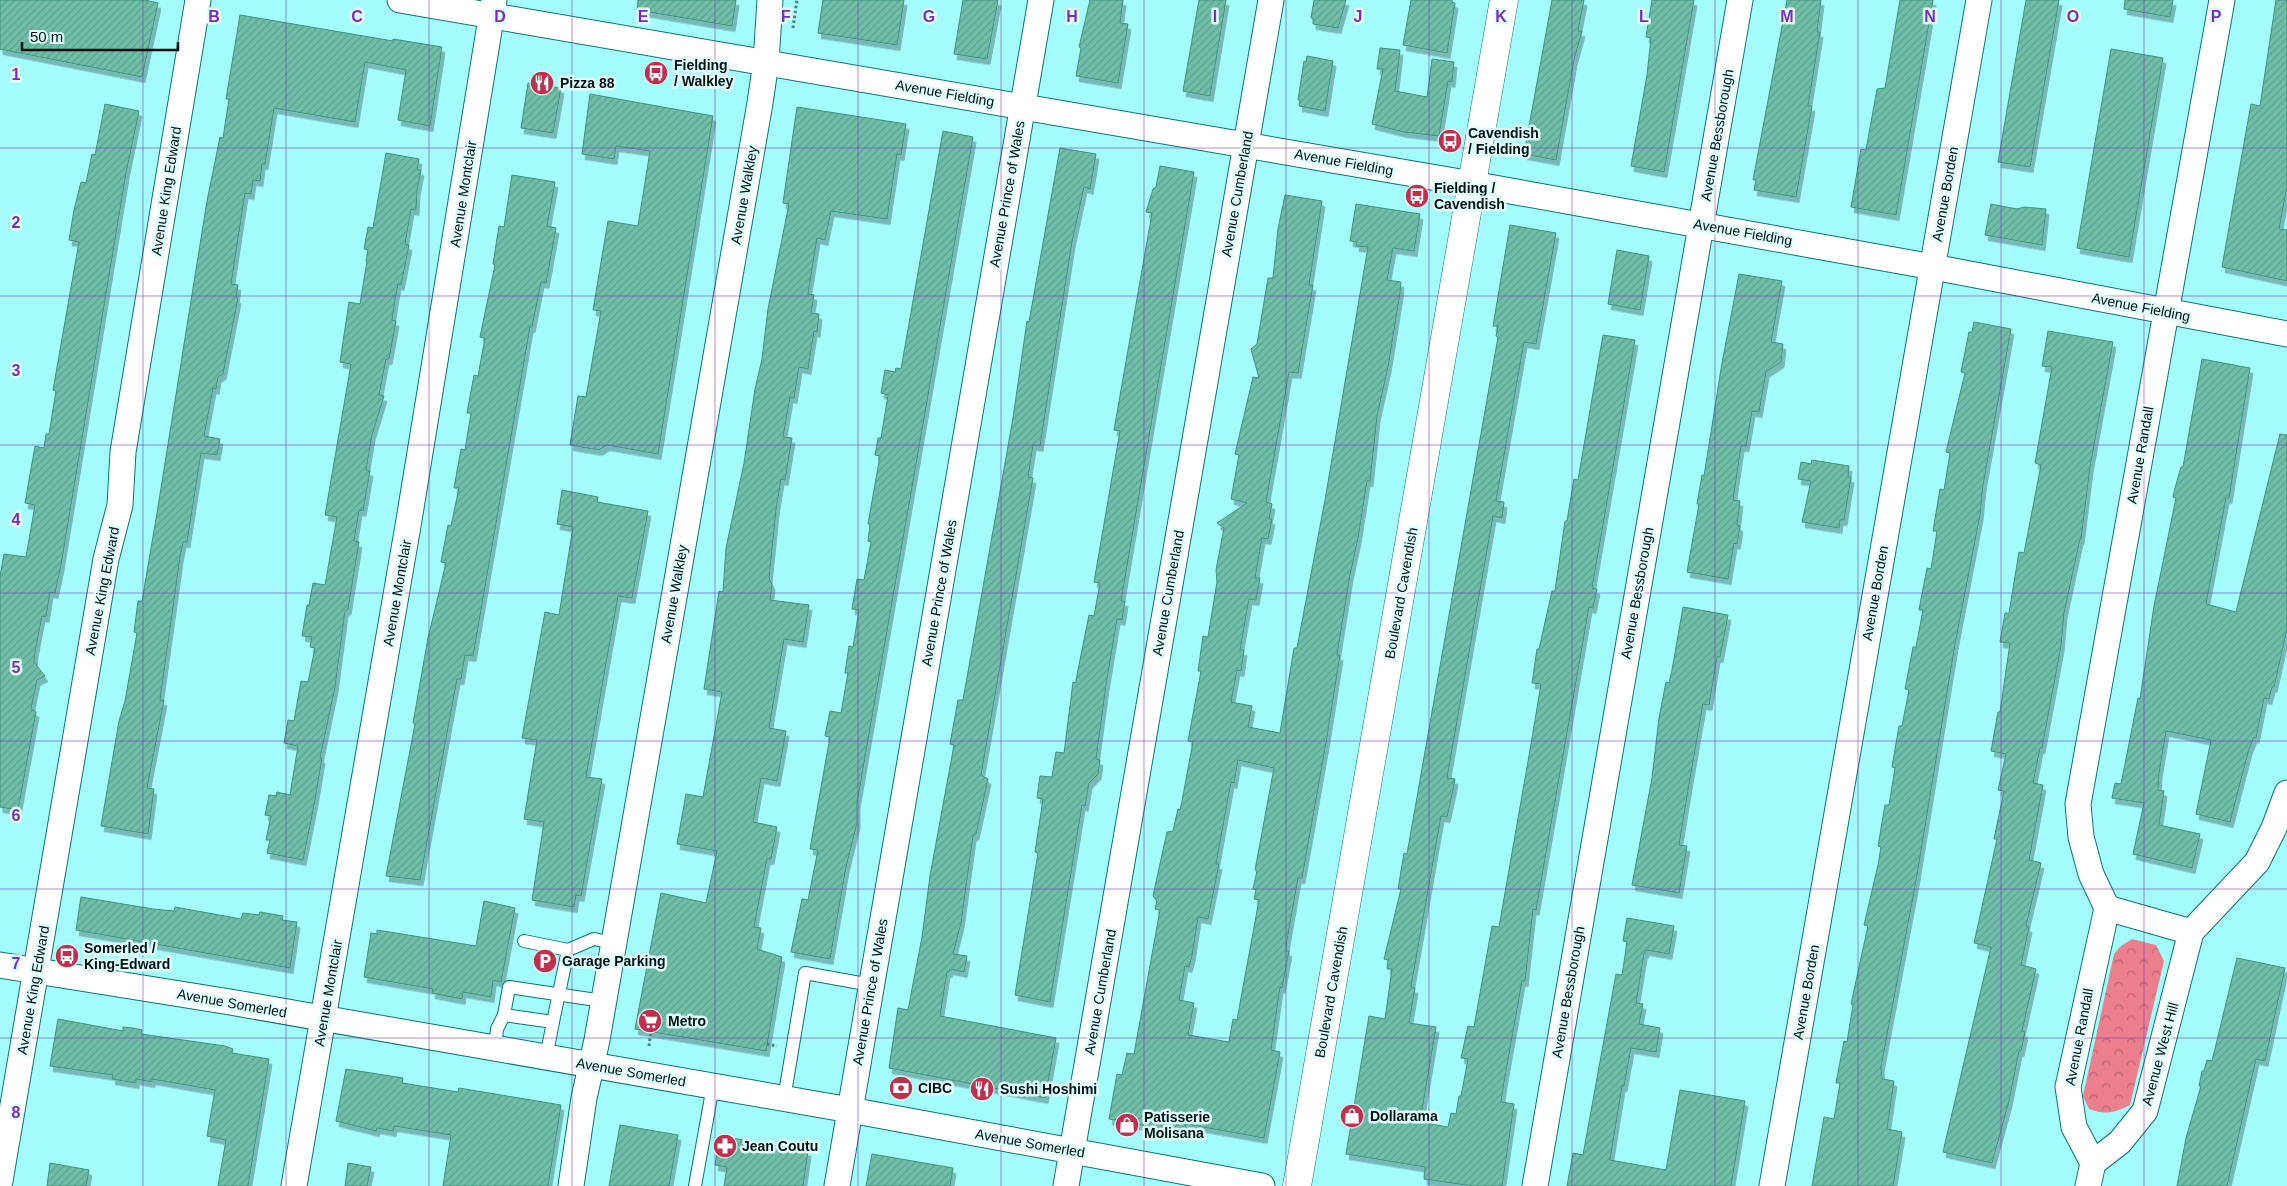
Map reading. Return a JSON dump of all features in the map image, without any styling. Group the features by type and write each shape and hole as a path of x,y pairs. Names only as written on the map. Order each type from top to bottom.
{"main road":[{"name":"Boulevard Cavendish","path":"1297,1186 1504,0"}],"street":[{"name":"Avenue King Edward","path":"0,1181 106,559 120,506 123,452 198,0"},
{"name":"Avenue Fielding","path":"400,0 493,8 766,62 1472,184 1932,267 2287,334"},
{"name":"Avenue Walkley","path":"571,1186 766,62 770,0"},
{"name":"Avenue Prince of Wales","path":"837,1186 1041,0"},
{"name":"Avenue Cumberland","path":"1066,1186 1271,0"},
{"name":"Avenue Bessborough","path":"1535,1186 1740,0"},
{"name":"Avenue Borden","path":"1772,1186 1979,0"},
{"name":"Avenue Randall","path":"2090,1174 2074,1127 2068,1087 2107,908 2089,864 2081,837 2078,804 2222,0"},
{"name":"Avenue Montclair","path":"294,1186 406,540 493,8"},
{"name":"Avenue West Hill","path":"2090,1174 2120,1142 2145,1111 2192,932 2257,862 2277,848 2287,793"},
{"path":"2107,908 2192,932"},
{"name":"Avenue Somerled","path":"0,965 713,1086 1262,1186"}],"lane":[{"path":"524,941 568,950 594,939 613,944"},
{"path":"546,1058 568,950"},
{"path":"784,1099 804,973 871,984"},
{"path":"495,1049 497,1029 504,1015 509,987 603,1001"},
{"path":"504,1015 553,1022"},
{"path":"695,1186 713,1086"}],"path":[{"path":"649,1046 651,1031"}],"green space":[{"path":"2132,939 2156,945 2164,961 2130,1105 2119,1110 2100,1112 2089,1109 2083,1096 2114,954 2121,946"}],"building":[{"path":"0,0 145,0 158,3 142,77 0,49"},
{"path":"638,0 736,0 732,26 637,10"},
{"path":"823,0 904,0 897,45 818,33"},
{"path":"963,0 998,0 987,59 954,54"},
{"path":"1090,0 1123,0 1120,23 1128,24 1118,83 1076,76 1081,48 1079,47"},
{"path":"1199,0 1226,0 1210,96 1183,91"},
{"path":"1314,0 1346,0 1338,28 1313,24 1313,18 1311,18"},
{"path":"1411,0 1452,0 1455,3 1447,53 1403,45"},
{"path":"1552,0 1584,0 1578,31 1582,31 1574,60 1556,160 1524,154"},
{"path":"1652,0 1694,0 1664,172 1631,166 1647,75 1651,38 1646,37"},
{"path":"1787,0 1821,0 1817,32 1820,32 1808,106 1812,106 1796,197 1754,190 1756,180 1753,180"},
{"path":"1900,0 1933,0 1896,215 1851,207 1861,149 1866,150 1877,89 1885,88"},
{"path":"2026,0 2059,0 2030,167 1998,162"},
{"path":"2125,0 2173,0 2170,17 2124,9"},
{"path":"2276,0 2287,0 2287,186 2279,229 2287,230 2287,281 2222,267 2251,104 2260,106"},
{"path":"240,15 393,41 393,39 442,47 430,126 398,120 406,70 365,62 355,122 274,108 265,164 262,164 260,181 253,180 251,194 245,193 231,284 238,285 236,298 238,298 223,374 218,377 216,389 213,388 204,436 220,439 217,455 201,453 187,542 183,542 180,557 160,700 164,700 147,788 154,789 148,834 101,826 119,721 125,701 137,633 134,632 138,601 142,601 207,201 220,137 223,138 229,99 226,99"},
{"path":"1380,48 1400,50 1395,91 1427,97 1432,59 1454,62 1452,82 1448,81 1439,136 1404,132 1372,124 1383,69 1377,69"},
{"path":"2111,49 2163,58 2129,257 2077,248"},
{"path":"1307,56 1333,61 1325,111 1299,106 1300,100 1298,100 1304,61 1306,62"},
{"path":"528,83 561,88 553,133 521,128"},
{"path":"590,94 713,116 658,454 607,445 599,450 570,445 578,396 586,397 601,311 593,310 608,221 638,226 650,151 616,146 614,159 582,154"},
{"path":"105,104 139,111 126,173 61,565 55,593 50,592 46,617 42,616 35,652 34,662 45,676 37,680 31,709 36,712 18,810 0,807 0,576 4,554 26,557 35,505 25,503 35,446 44,448 46,434 49,434 56,391 53,390 79,242 69,240 74,210 81,182 86,183 92,154 95,155"},
{"path":"797,107 906,124 901,155 897,154 887,219 831,211 825,240 817,238 808,294 814,295 811,313 819,314 817,332 814,331 808,369 799,367 794,398 790,397 783,437 792,438 785,480 781,479 776,510 769,578 772,585 770,600 809,605 803,642 784,639 769,728 786,731 777,781 761,778 753,822 777,827 771,859 767,859 754,927 761,928 757,949 782,957 766,1051 635,1029 661,893 706,903 717,851 677,844 686,794 703,797 722,692 704,689 719,591 723,592 726,548 744,463 755,389 762,359 768,309 789,204 783,203"},
{"path":"943,131 973,137 857,803 857,823 846,867 830,959 791,952 802,899 808,900 818,850 810,849 830,737 825,736 830,711 841,713 848,673 845,673 849,646 853,647 859,610 852,609 857,579 864,580 871,542 868,541 870,524 868,524 880,456 875,455 878,438 881,438 888,395 881,393 885,370 895,372 896,368 901,369"},
{"path":"1060,148 1096,154 1090,189 1084,187 1072,242 1040,446 1033,445 1028,477 1033,478 981,775 988,779 976,834 973,836 961,923 953,954 967,956 964,972 950,969 947,972 940,1016 1056,1038 1045,1098 889,1068 898,1008 908,1010 922,937 930,876 954,745 950,744 958,700 963,700 1013,418 1027,321 1029,322"},
{"path":"386,153 419,159 417,170 421,170 416,210 411,209 405,244 409,245 401,285 398,284 395,300 392,320 396,321 389,359 386,359 379,395 384,396 372,435 366,470 370,471 363,511 359,510 354,541 359,542 348,609 345,611 335,687 320,758 322,758 303,860 267,853 270,840 266,840 271,816 265,815 269,795 276,796 277,792 290,795 298,746 284,743 288,720 294,721 301,681 308,682 315,648 310,647 312,637 302,636 307,605 309,605 313,583 325,585 337,517 325,515 351,364 340,362 349,302 360,304 368,250 364,249 368,227 373,228"},
{"path":"1160,166 1194,172 1121,601 1125,601 1122,620 1117,619 1106,685 1096,759 1100,760 1098,774 1089,783 1085,806 1082,805 1050,1002 1015,995 1038,853 1035,852 1043,799 1037,798 1040,776 1052,777 1056,752 1064,753 1073,682 1076,683 1089,615 1094,616 1100,583 1094,582 1120,431 1114,430 1152,213 1146,212 1153,189 1156,187"},
{"path":"512,175 555,182 547,226 556,228 546,283 541,282 532,327 530,327 473,656 465,655 461,679 457,679 420,880 386,876 415,724 413,723 428,638 446,563 441,562 448,525 451,526 459,488 454,488 461,449 465,450 471,413 467,413 474,375 478,376 485,338 480,337 495,265 493,264 499,226 504,227"},
{"path":"1285,195 1322,201 1309,285 1313,285 1298,373 1289,372 1266,502 1272,504 1269,519 1272,519 1268,539 1262,538 1255,578 1260,578 1256,600 1249,599 1240,650 1244,650 1241,671 1237,670 1231,702 1252,706 1248,727 1280,733 1294,648 1297,648 1325,500 1368,247 1356,246 1357,242 1350,241 1356,204 1420,214 1414,251 1393,248 1387,280 1401,282 1400,293 1388,367 1377,416 1370,481 1367,481 1350,575 1337,655 1340,655 1327,737 1302,878 1298,878 1287,940 1286,951 1289,951 1282,988 1280,987 1271,1050 1280,1052 1264,1138 1186,1124 1184,1133 1109,1119 1117,1074 1122,1075 1127,1053 1134,1054 1160,910 1155,909 1157,901 1153,896 1167,832 1173,831 1178,809 1180,810 1193,742 1188,741 1201,671 1198,671 1203,636 1208,637 1217,582 1216,570 1224,528 1217,523 1247,503 1231,499 1239,455 1235,454 1253,377 1259,378 1251,349 1257,344 1268,278 1273,278 1278,229","holes":["1238,760 1274,768 1255,870 1257,871 1253,889 1256,890 1254,899 1259,900 1237,1020 1233,1019 1229,1042 1188,1035 1194,1003 1179,1000 1185,966 1189,967 1192,956 1198,917 1208,919 1219,864 1216,864 1231,782 1234,783"]},
{"path":"1991,204 2017,209 2024,207 2046,209 2042,245 1985,235"},
{"path":"1510,225 1556,233 1536,344 1524,342 1496,501 1504,502 1502,518 1493,516 1447,778 1455,779 1447,817 1441,816 1411,987 1415,988 1409,1023 1436,1027 1420,1122 1448,1127 1451,1113 1456,1114 1459,1096 1461,1096 1468,1059 1461,1058 1468,1026 1474,1027 1492,926 1499,927 1530,750 1541,684 1532,683 1537,649 1539,649 1552,591 1555,591 1565,521 1567,521 1574,479 1578,480 1603,335 1635,340 1592,588 1597,589 1593,608 1589,607 1536,910 1533,909 1525,981 1522,981 1504,1082 1501,1102 1514,1104 1502,1186 1473,1186 1424,1179 1425,1167 1346,1154 1369,1016 1385,1019 1392,969 1387,969 1388,960 1384,959 1401,889 1398,889 1404,853 1407,854 1498,337 1496,336 1498,326 1493,326"},
{"path":"1617,250 1649,256 1640,310 1608,304"},
{"path":"1739,274 1782,281 1771,342 1783,344 1781,362 1766,372 1759,412 1752,411 1746,446 1741,446 1733,500 1740,501 1737,525 1740,526 1737,544 1734,543 1728,579 1687,572 1702,475 1704,476 1722,363"},
{"path":"1974,322 2011,329 1983,485 1980,515 1955,644 1916,881 1881,1067 1882,1079 1894,1081 1887,1129 1902,1132 1893,1186 1812,1186 1824,1117 1834,1119 1840,1083 1836,1083 1844,1041 1847,1042 1853,1005 1851,1004 1868,926 1864,925 1881,847 1878,846 1885,805 1889,805 1895,768 1892,767 1899,726 1902,726 1909,690 1905,689 1913,647 1916,647 1923,610 1919,610 1927,568 1931,569 1937,531 1933,531 1940,489 1944,490 1950,453 1946,452 1965,373 1961,372 1969,332 1972,332"},
{"path":"2048,331 2113,342 2090,467 2081,539 2064,613 2061,646 2042,748 2040,748 2033,783 2043,785 2029,860 2041,863 2026,926 2029,927 2021,965 2036,969 2022,1031 2025,1032 2021,1051 2019,1051 2009,1101 1992,1163 1943,1152 1991,947 1974,943 1997,839 1994,839 2004,791 1998,790 2006,754 1991,751 1998,712 2000,712 2010,643 2000,642 2005,613 2009,613 2019,552 2024,553 2041,465 2035,463 2052,367 2042,366"},
{"path":"2202,359 2250,368 2229,498 2226,498 2206,604 2236,612 2280,434 2287,435 2287,629 2274,687 2272,687 2269,699 2264,698 2256,738 2254,737 2249,749 2230,822 2196,814 2211,740 2166,731 2159,773 2158,790 2164,791 2159,825 2200,834 2192,868 2133,854 2144,803 2112,798 2115,783 2121,784 2138,698 2140,699 2154,606 2176,498 2173,497 2181,467 2183,467"},
{"path":"1812,460 1849,466 1848,477 1851,477 1844,520 1840,520 1839,528 1802,522 1811,481 1798,479 1801,462 1811,464"},
{"path":"562,490 598,497 597,502 648,511 632,598 618,596 586,777 602,779 581,896 576,895 574,907 532,900 544,822 524,819 537,740 522,738 545,612 559,615 573,527 557,524"},
{"path":"1683,607 1728,615 1720,657 1717,657 1709,705 1703,704 1679,845 1687,846 1679,893 1632,885 1652,778 1659,718 1666,682 1669,683 1672,670"},
{"path":"81,897 153,909 174,911 175,907 241,919 243,913 259,915 260,912 283,916 282,920 297,922 290,968 76,930"},
{"path":"484,901 515,908 501,982 493,980 491,997 463,992 462,999 432,993 433,989 364,977 371,933 377,934 377,930 476,946"},
{"path":"1627,918 1674,926 1669,954 1647,950 1644,954 1636,1003 1643,1004 1639,1024 1660,1028 1656,1052 1631,1048 1624,1086 1622,1086 1610,1160 1666,1170 1680,1090 1745,1101 1731,1186 1567,1186 1573,1153 1583,1155 1616,974 1622,975 1627,942 1623,941"},
{"path":"2237,958 2285,968 2265,1061 2256,1059 2227,1186 2177,1186 2186,1138 2201,1086 2199,1086 2202,1071 2204,1071 2207,1060 2212,1061"},
{"path":"58,1019 123,1031 123,1027 133,1028 142,1030 141,1034 225,1046 233,1049 232,1053 269,1059 248,1186 218,1186 226,1140 207,1136 215,1090 152,1079 152,1082 136,1079 136,1083 112,1079 113,1075 50,1066"},
{"path":"346,1069 403,1078 402,1083 458,1092 459,1088 561,1105 548,1186 443,1186 451,1135 394,1126 393,1131 377,1128 376,1131 336,1121"},
{"path":"620,1125 678,1135 669,1186 609,1186"},
{"path":"720,1136 808,1151 803,1186 724,1186 727,1167 715,1165"},
{"path":"872,1154 953,1168 950,1186 866,1186"},
{"path":"50,1163 89,1170 86,1186 47,1186"},
{"path":"348,1163 371,1167 367,1186 345,1186"}],"place":[{"name":"Fielding / Walkley","path":"656,73"},
{"name":"Pizza 88","path":"542,83"},
{"name":"Cavendish / Fielding","path":"1450,141"},
{"name":"Fielding / Cavendish","path":"1417,196"},
{"name":"Somerled / King-Edward","path":"67,956"},
{"name":"Garage Parking","path":"545,961"},
{"name":"Metro","path":"650,1021"},
{"name":"CIBC","path":"901,1088"},
{"name":"Sushi Hoshimi","path":"982,1089"},
{"name":"Dollarama","path":"1352,1116"},
{"name":"Patisserie Molisana","path":"1127,1125"},
{"name":"Jean Coutu","path":"725,1146"}]}
